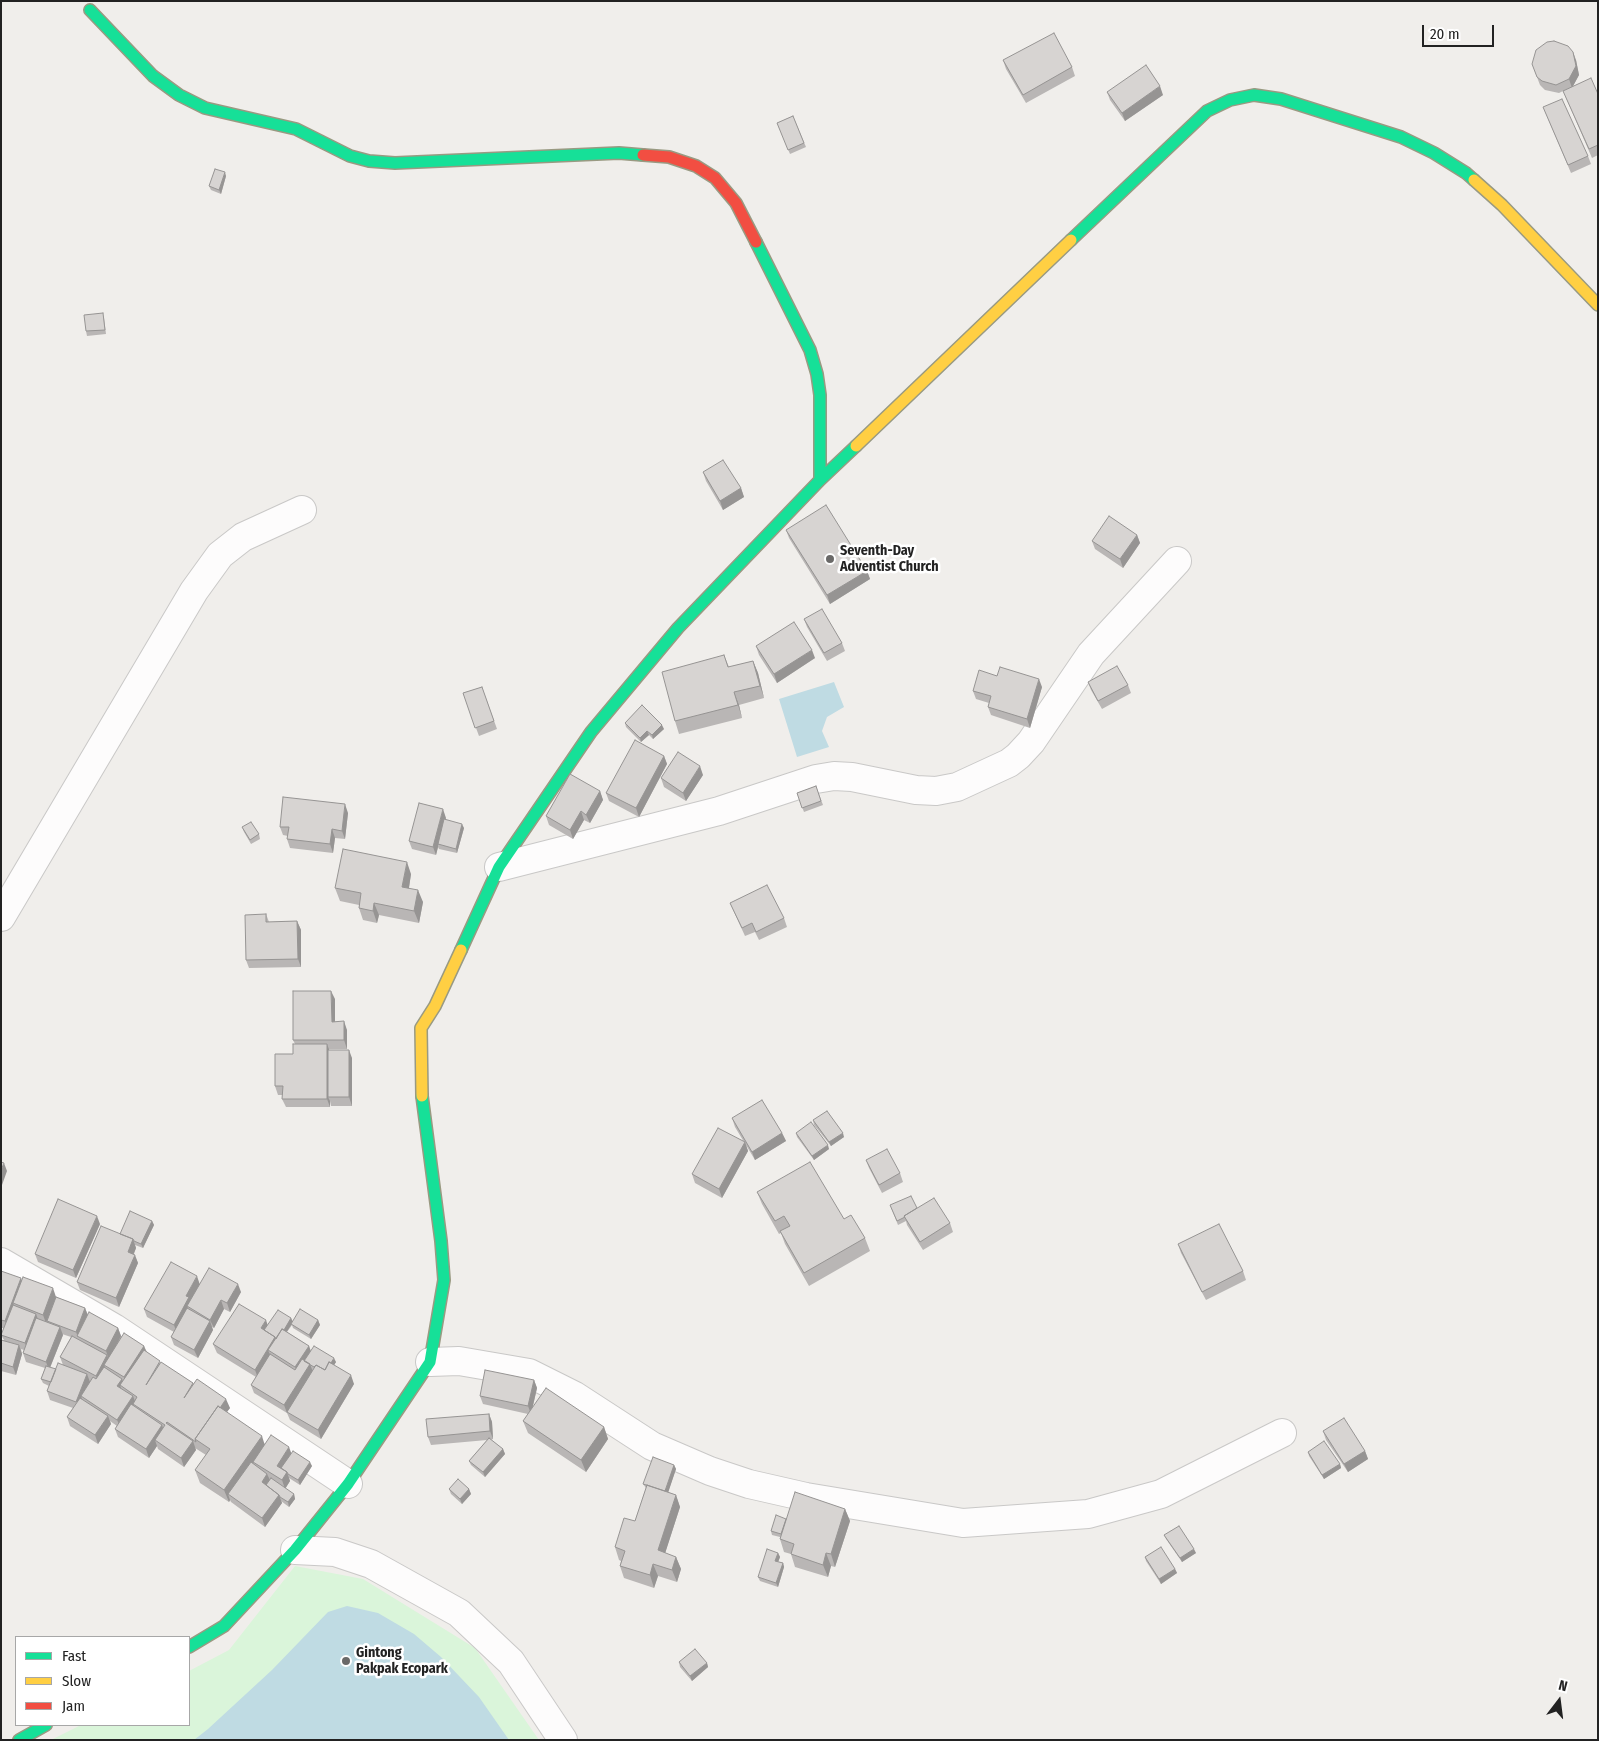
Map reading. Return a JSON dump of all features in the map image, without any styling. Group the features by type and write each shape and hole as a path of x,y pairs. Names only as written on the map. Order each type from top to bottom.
{"street":[{"path":"90,10 153,76 179,95 205,108 296,129 350,156 395,162 619,153 669,157 696,166 715,178 736,204 784,295 810,350 817,374 820,394 820,480"},
{"path":"190,1646 224,1626 295,1550 348,1484 430,1362 444,1280 441,1241 422,1095 421,1028 435,1006 499,868 548,793 591,732 678,628 820,480 1207,111 1230,100 1254,95 1281,99 1401,137 1434,153 1466,173 1502,205 1598,305"},
{"path":"1,916 194,591 220,555 244,537 302,510"},
{"path":"499,868 719,811 816,779 834,776 852,777 936,791 957,787 1009,763 1018,756 1030,742 1091,654 1177,561"},
{"path":"1,1262 114,1328 348,1484"},
{"path":"430,1362 459,1361 529,1373 575,1396 652,1446 710,1471 749,1484 806,1497 962,1523 1088,1514 1161,1494 1282,1433"},
{"path":"295,1550 335,1552 370,1564 459,1613 511,1662 563,1740"},
{"path":"19,1740 44,1726"}],"green space":[{"name":"Gintong Pakpak Ecopark","path":"295,1566 363,1579 475,1648 539,1740 51,1740 79,1726 190,1726 190,1670 229,1650"}],"water":[{"path":"834,682 844,707 827,717 822,731 829,747 797,757 779,699"},
{"path":"347,1606 378,1613 414,1634 441,1657 479,1697 509,1740 194,1740 272,1670 328,1612"}],"building":[{"path":"1054,33 1072,67 1023,95 1003,60"},
{"path":"1554,41 1568,46 1573,52 1576,66 1569,79 1556,85 1542,81 1537,77 1532,64 1536,50 1547,42"},
{"path":"1146,65 1160,86 1122,113 1107,92"},
{"path":"1591,78 1598,94 1598,145 1589,149 1563,91"},
{"path":"1562,99 1588,156 1568,165 1543,107"},
{"path":"793,116 804,143 788,150 777,123"},
{"path":"215,169 225,172 219,190 209,186"},
{"path":"103,313 105,330 86,331 84,315"},
{"path":"723,460 741,488 720,501 703,472"},
{"name":"Seventh-Day Adventist Church","path":"826,505 867,571 827,595 786,530"},
{"path":"1109,516 1137,535 1120,559 1092,541"},
{"path":"822,609 842,643 824,653 804,619"},
{"path":"794,622 812,650 774,674 756,646"},
{"path":"724,655 728,667 753,661 760,686 734,692 738,705 675,721 662,672"},
{"path":"1117,666 1128,685 1098,701 1088,682"},
{"path":"1000,667 1039,679 1027,719 988,707 991,696 973,691 979,670 997,676"},
{"path":"482,687 494,721 475,728 463,693"},
{"path":"642,705 662,725 652,735 647,731 640,738 625,723"},
{"path":"635,740 664,756 636,808 606,793"},
{"path":"678,752 700,766 683,793 661,778"},
{"path":"570,774 600,791 586,815 581,811 570,830 546,816"},
{"path":"816,786 821,801 802,808 797,793"},
{"path":"283,797 345,804 342,831 332,829 330,844 287,839 289,827 280,827"},
{"path":"419,803 443,809 433,847 409,841"},
{"path":"444,819 462,824 456,849 438,844"},
{"path":"251,822 259,834 250,840 242,827"},
{"path":"343,849 407,862 402,887 418,890 414,911 374,903 373,911 359,908 361,893 335,888"},
{"path":"767,885 784,918 756,932 752,923 742,928 730,903"},
{"path":"266,914 266,922 297,921 298,959 246,960 245,915"},
{"path":"293,991 331,991 332,1022 344,1021 344,1040 293,1040"},
{"path":"293,1044 327,1044 327,1099 282,1099 283,1086 275,1086 275,1054 293,1054"},
{"path":"328,1050 349,1050 349,1097 328,1097"},
{"path":"762,1100 782,1133 752,1152 732,1118"},
{"path":"827,1111 843,1133 829,1142 813,1120"},
{"path":"811,1122 828,1145 812,1156 796,1133"},
{"path":"718,1128 745,1142 719,1189 692,1174"},
{"path":"887,1149 900,1173 879,1185 866,1160"},
{"path":"810,1162 844,1219 851,1215 865,1238 804,1273 780,1231 790,1226 784,1216 775,1221 757,1192"},
{"path":"911,1196 917,1208 897,1221 890,1205"},
{"path":"934,1198 950,1223 920,1242 904,1216"},
{"path":"58,1199 97,1216 73,1270 35,1254"},
{"path":"130,1211 152,1221 141,1244 120,1234"},
{"path":"1219,1224 1243,1271 1202,1292 1178,1244"},
{"path":"101,1226 133,1239 128,1252 135,1255 116,1298 77,1282"},
{"path":"171,1262 197,1276 186,1296 189,1297 174,1325 144,1309"},
{"path":"209,1268 238,1284 227,1303 221,1300 210,1320 187,1306"},
{"path":"1,1271 21,1278 5,1321 1,1320"},
{"path":"23,1277 53,1288 43,1315 13,1303"},
{"path":"56,1297 85,1308 76,1332 47,1321"},
{"path":"239,1304 266,1320 261,1328 275,1337 255,1370 213,1344"},
{"path":"13,1305 36,1314 25,1343 1,1335"},
{"path":"187,1308 210,1321 194,1350 171,1337"},
{"path":"300,1309 318,1320 309,1335 291,1324"},
{"path":"278,1310 291,1318 276,1339 264,1330"},
{"path":"89,1312 118,1328 106,1351 77,1336"},
{"path":"36,1318 60,1327 46,1362 23,1353"},
{"path":"282,1329 309,1346 295,1367 268,1350"},
{"path":"124,1333 144,1346 124,1377 104,1365"},
{"path":"72,1336 107,1355 96,1376 60,1357"},
{"path":"1,1340 19,1345 13,1367 1,1363"},
{"path":"314,1346 334,1358 331,1363 329,1362 325,1370 316,1365 314,1367 304,1361"},
{"path":"144,1350 160,1361 146,1385 161,1362 193,1383 184,1398 197,1379 226,1399 220,1408 218,1406 195,1439 196,1442 166,1423 193,1441 181,1458 155,1440 165,1425 133,1404 137,1397 120,1385"},
{"path":"270,1354 295,1370 302,1359 310,1364 284,1405 251,1385"},
{"path":"329,1362 351,1375 318,1430 287,1412 316,1365 325,1370"},
{"path":"58,1363 87,1374 76,1402 47,1391"},
{"path":"46,1366 56,1369 51,1382 41,1379"},
{"path":"104,1367 122,1379 117,1386 133,1396 117,1420 81,1396 93,1377 96,1379"},
{"path":"485,1370 534,1380 528,1406 480,1396"},
{"path":"546,1388 604,1427 581,1460 523,1421"},
{"path":"80,1398 108,1416 95,1435 67,1417"},
{"path":"131,1404 162,1425 146,1449 115,1429"},
{"path":"218,1406 262,1436 224,1490 195,1470 210,1449 195,1439"},
{"path":"489,1414 490,1431 428,1437 426,1419"},
{"path":"1344,1418 1365,1451 1344,1464 1323,1431"},
{"path":"271,1435 289,1447 277,1466 287,1472 282,1480 253,1462"},
{"path":"489,1438 503,1449 483,1472 469,1461"},
{"path":"1324,1441 1340,1464 1322,1475 1308,1452"},
{"path":"293,1451 310,1462 298,1480 281,1468"},
{"path":"653,1457 674,1465 665,1491 643,1484"},
{"path":"251,1462 267,1474 262,1482 279,1495 262,1518 228,1494"},
{"path":"271,1478 294,1494 288,1502 266,1485"},
{"path":"458,1479 469,1489 460,1499 449,1489"},
{"path":"647,1485 676,1495 658,1550 676,1557 672,1570 653,1564 650,1575 620,1566 625,1551 615,1547 624,1518 635,1521"},
{"path":"795,1492 845,1509 831,1554 826,1553 823,1565 791,1554 794,1544 780,1539"},
{"path":"776,1515 786,1519 781,1534 771,1531"},
{"path":"1179,1526 1194,1549 1180,1558 1164,1535"},
{"path":"1161,1547 1175,1569 1159,1579 1145,1557"},
{"path":"767,1549 778,1553 775,1561 783,1563 776,1583 758,1577"},
{"path":"695,1649 707,1663 690,1676 679,1662"}],"traffic: fast":[{"path":"90,10 153,76 179,95 205,108 296,129 350,156 369,161 395,163 619,153 643,155"},
{"path":"1071,240 1207,111 1230,100 1254,95 1281,99 1401,137 1434,153 1474,180"},
{"path":"756,242 810,350 817,374 820,395 820,480"},
{"path":"461,950 499,867 591,732 678,628 820,480 856,446"},
{"path":"190,1646 224,1626 295,1550 348,1484 430,1362 444,1280 441,1241 422,1096"},
{"path":"19,1740 44,1726"}],"traffic: slow":[{"path":"1474,180 1502,205 1598,305"},
{"path":"856,446 1071,240"},
{"path":"422,1096 421,1028 435,1006 461,950"}],"traffic: jam":[{"path":"643,155 669,157 696,166 715,178 736,203 756,242"}],"place":[{"name":"Seventh-Day Adventist Church","path":"830,559"},
{"name":"Gintong Pakpak Ecopark","path":"346,1661"}]}
